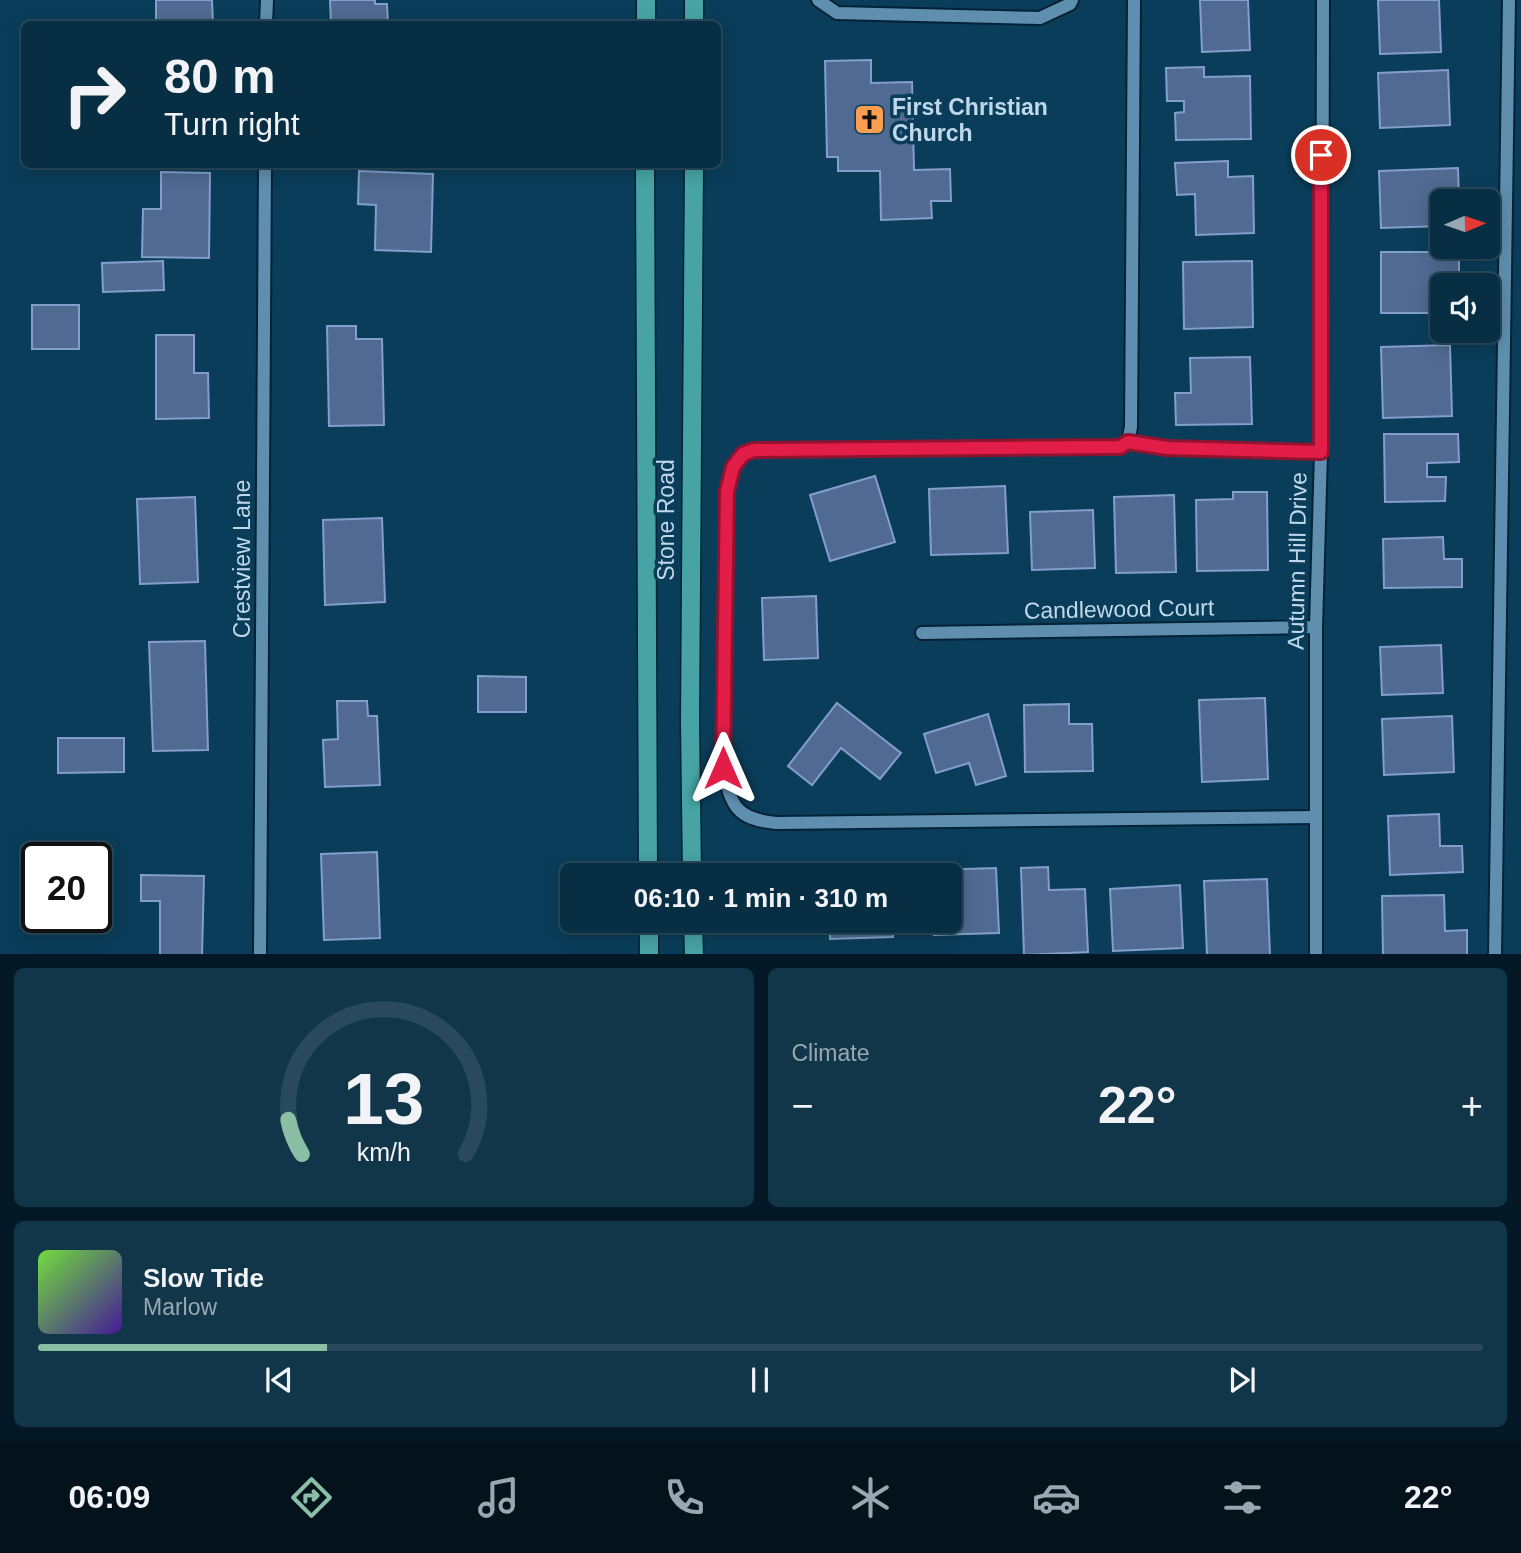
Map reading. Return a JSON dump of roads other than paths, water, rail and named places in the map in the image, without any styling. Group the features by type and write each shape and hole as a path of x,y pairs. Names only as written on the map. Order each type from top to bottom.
{"main road":[{"path":"646,0 646,21"},
{"path":"694,0 694,21"},
{"name":"Stone Road","path":"645,168 648,863"},
{"name":"Stone Road","path":"692,863 690,709 694,168"},
{"path":"649,933 649,954"},
{"path":"693,933 694,954"}],"street":[{"path":"266,21 267,0"},
{"path":"818,0 837,13 1040,18 1070,5 1072,0"},
{"path":"1128,442 1131,427 1134,0"},
{"name":"Autumn Hill Drive","path":"1316,954 1316,627 1321,452 1323,0"},
{"path":"1495,954 1509,0"},
{"name":"Crestview Lane","path":"260,954 265,168"},
{"path":"1316,817 776,823 752,821 738,811 728,793 723,768 724,531 727,491 733,467 743,454 754,450 1120,447 1128,442 1167,448 1321,452"},
{"name":"Candlewood Court","path":"922,633 1316,627"}],"place":[{"name":"First Christian Church","path":"869,120"}]}
